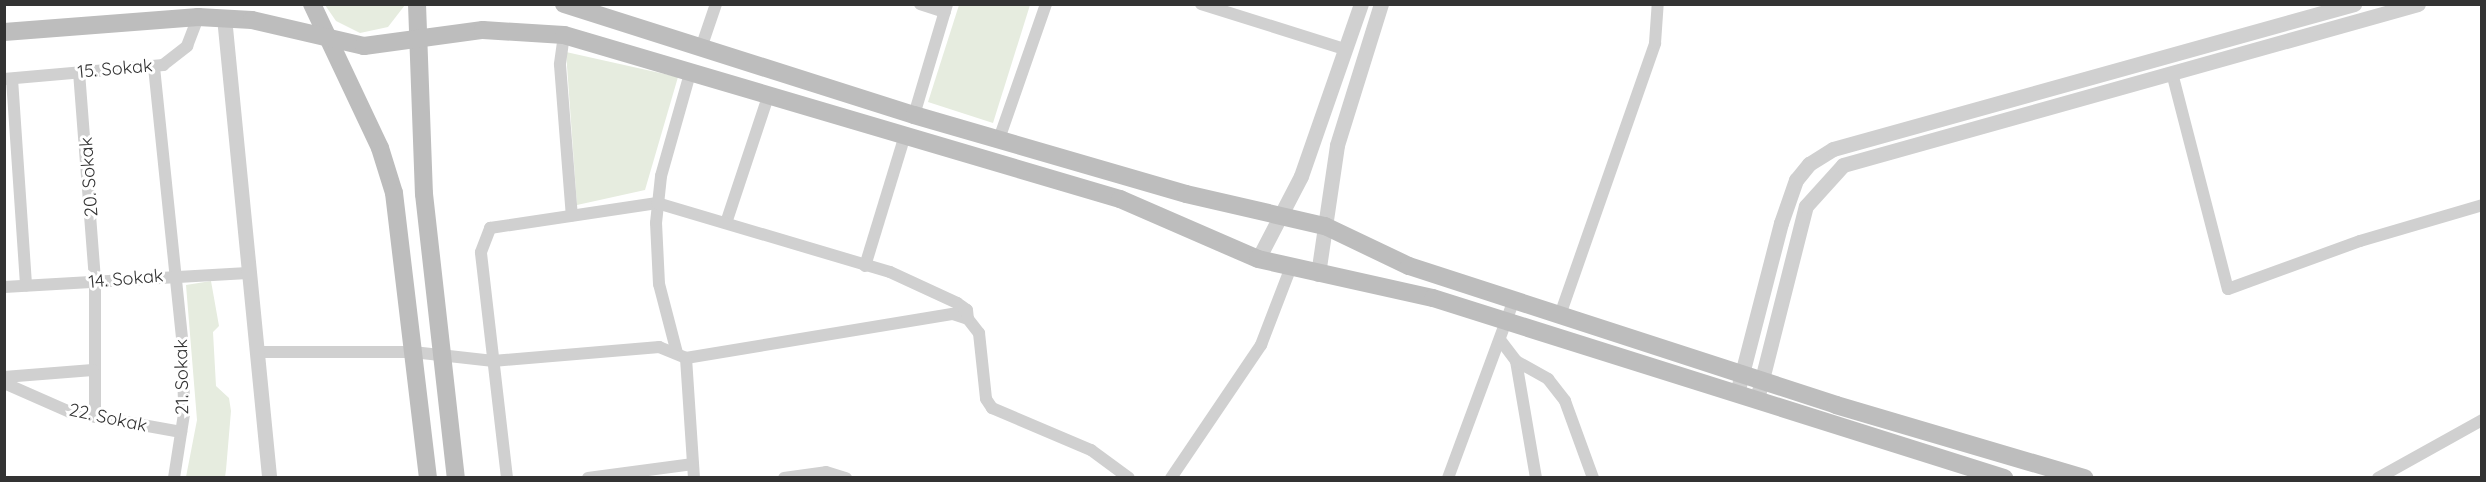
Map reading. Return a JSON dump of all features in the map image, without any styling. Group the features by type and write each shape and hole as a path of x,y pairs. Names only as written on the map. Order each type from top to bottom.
{"main road":[{"path":"312,4 327,41 380,148 394,193 428,477"},
{"path":"417,4 416,38 442,354 456,477"},
{"path":"574,6 701,48 999,140 1186,194 1281,213 1325,226 1409,266 1761,381 2084,477"},
{"path":"4,32 224,17 278,26 327,41 364,46 504,29 564,35 691,70 1120,199 1258,259 1318,274 1406,291 2004,477"}],"street":[{"path":"701,48 716,4"},
{"path":"914,115 946,8 920,4"},
{"path":"999,140 1046,4"},
{"path":"1201,4 1345,50"},
{"path":"1258,259 1301,176 1361,4"},
{"path":"1318,274 1337,145 1381,4"},
{"path":"1560,315 1648,65 1658,4"},
{"path":"1737,393 1796,180 1833,149 2354,4"},
{"path":"1757,399 1806,206 1843,165 2418,4"},
{"name":"15. Sokak","path":"8,79 154,67 187,46 198,17"},
{"path":"224,17 269,477"},
{"path":"564,35 560,65 572,216"},
{"name":"21. Sokak","path":"154,67 173,276 183,348 181,432 174,477"},
{"path":"691,70 657,203 659,284 682,355 694,477"},
{"name":"20. Sokak","path":"79,72 96,282 93,370 95,417"},
{"path":"2172,73 2228,289 2481,205"},
{"path":"8,79 26,286"},
{"path":"726,224 769,94"},
{"path":"865,266 904,135"},
{"path":"507,477 481,252 484,235 490,228 657,203 865,266 957,303 967,310 968,318 979,333 986,399 992,408 1091,450 1129,477"},
{"path":"1171,477 1261,345 1291,267"},
{"name":"14. Sokak","path":"4,288 248,273"},
{"path":"1448,477 1501,341 1514,300"},
{"path":"258,352 413,352 493,361 659,346 682,355 953,314 968,318"},
{"path":"1501,341 1516,361 1548,379 1565,401 1593,477"},
{"path":"1516,361 1536,477"},
{"path":"4,377 93,370"},
{"name":"22. Sokak","path":"4,383 70,412 181,432"},
{"path":"2378,477 2481,420"},
{"path":"588,477 617,476 693,464"},
{"path":"784,477 826,472 846,477"}],"shaded area":[{"path":"325,5 405,5 388,27 360,33 336,21"},
{"path":"959,5 1030,5 993,123 928,102"},
{"path":"566,52 678,77 645,190 577,205"},
{"path":"211,281 219,326 213,332 216,386 229,398 231,411 226,470 225,477 186,477 197,420 186,285"}]}
